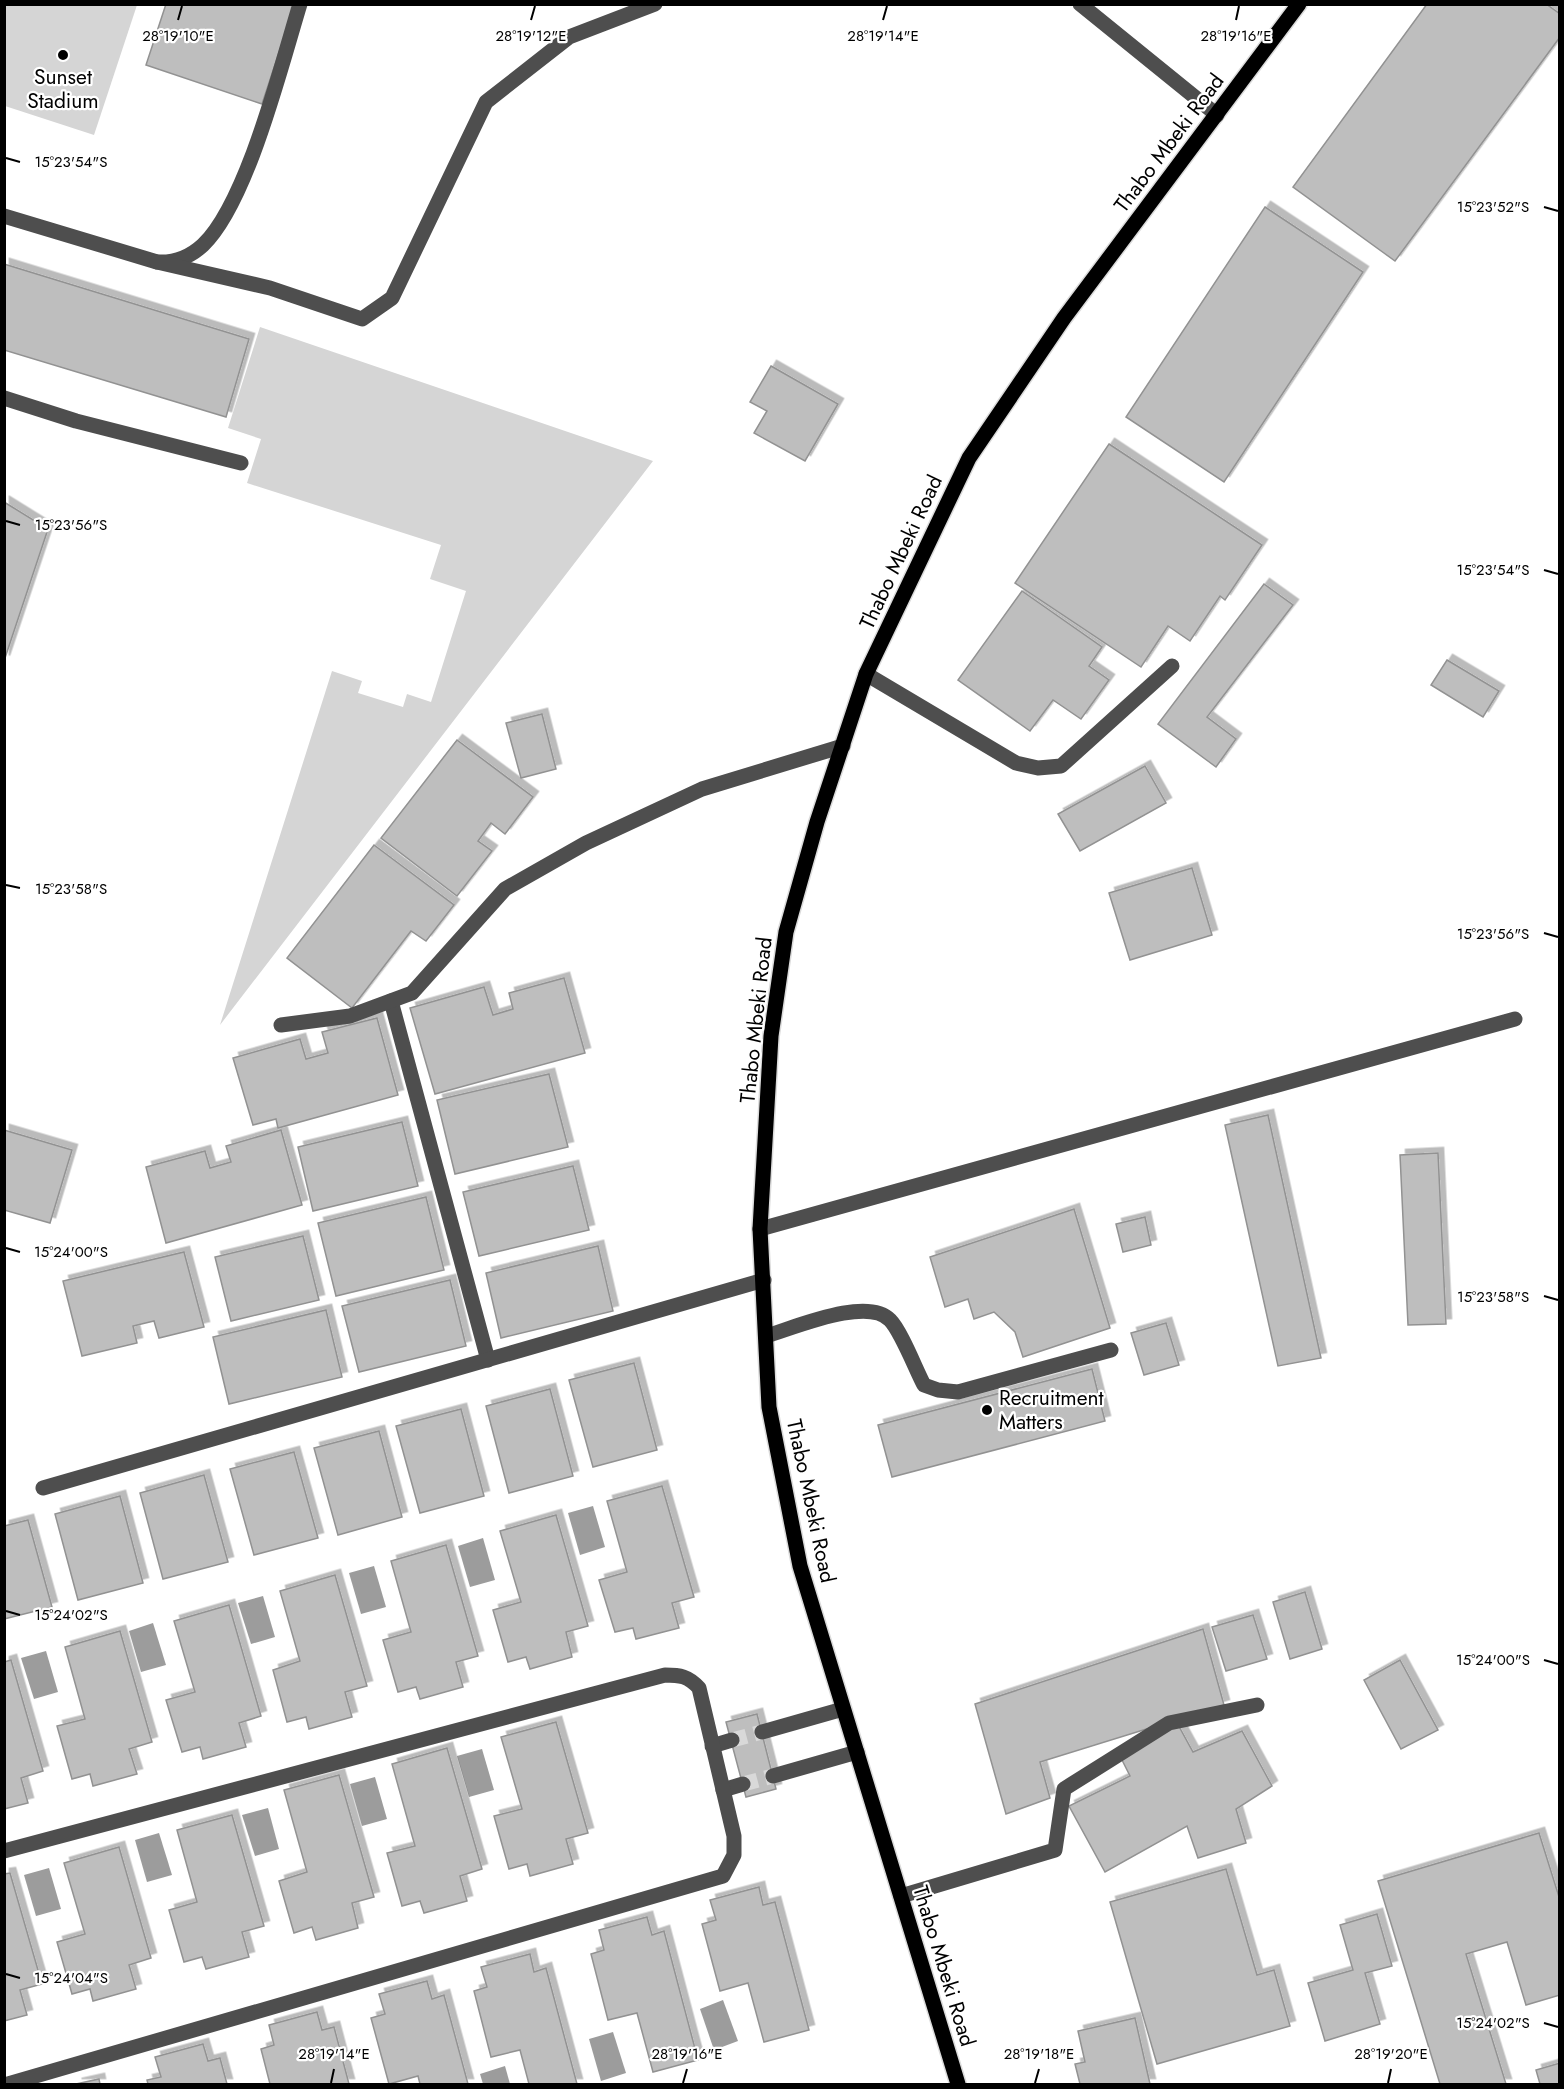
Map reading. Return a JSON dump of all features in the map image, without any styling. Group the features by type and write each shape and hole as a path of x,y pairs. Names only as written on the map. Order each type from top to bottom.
{"main road":[{"name":"Thabo Mbeki Road","path":"958,2085 800,1566 769,1407 760,1229 771,1035 786,932 817,822 866,674 969,458 1064,318 1299,4"}],"lane":[{"path":"157,262 177,261 190,254 207,240 223,217 257,140 300,4"},
{"path":"4,216 157,262 270,288 362,319 392,298 486,102 569,37 655,4"},
{"path":"1080,4 1216,115"},
{"path":"4,399 76,421 241,463"},
{"path":"866,674 1016,763 1038,768 1061,766 1172,666"},
{"path":"281,1025 350,1016 412,993 505,889 586,843 702,789 843,746"},
{"path":"391,1001 488,1360"},
{"path":"760,1229 1515,1019"},
{"path":"43,1488 764,1280"},
{"path":"766,1336 857,1310 879,1312 890,1320 924,1385 938,1390 958,1392 1111,1350"},
{"path":"4,1851 665,1675 680,1675 691,1679 699,1688 734,1836 734,1855 723,1876 8,2085"},
{"path":"901,1896 1055,1850 1064,1790 1169,1723 1257,1705"},
{"path":"762,1732 843,1709"},
{"path":"712,1746 732,1740"},
{"path":"773,1776 857,1752"},
{"path":"723,1790 742,1784"}],"shaded area":[{"name":"Sunset Stadium","path":"5,4 137,5 94,135 5,106"},
{"path":"260,327 653,461 220,1025 332,671 362,681 358,693 403,707 407,694 431,702 466,591 430,579 441,545 247,483 261,439 228,428"},
{"path":"593,1506 605,1547 580,1555 568,1513"},
{"path":"483,1538 495,1580 470,1587 458,1546"},
{"path":"374,1566 386,1607 361,1614 349,1573"},
{"path":"263,1596 275,1637 251,1644 238,1603"},
{"path":"153,1623 166,1665 141,1672 129,1631"},
{"path":"46,1651 58,1692 34,1699 21,1658"},
{"path":"482,1749 494,1790 469,1797 457,1756"},
{"path":"375,1777 387,1819 362,1826 350,1784"},
{"path":"268,1808 279,1849 255,1856 242,1815"},
{"path":"159,1833 172,1875 147,1882 135,1840"},
{"path":"49,1868 61,1909 36,1916 24,1875"},
{"path":"723,2000 738,2041 714,2050 700,2009"},
{"path":"613,2032 626,2073 601,2081 589,2039"},
{"path":"505,2066 510,2084 483,2084 480,2074"}],"building":[{"path":"166,4 295,4 262,104 146,65"},
{"path":"1427,4 1546,4 1560,14 1560,37 1395,261 1293,187"},
{"path":"1265,207 1363,272 1224,482 1126,417"},
{"path":"4,264 249,339 226,417 4,350"},
{"path":"771,366 838,404 805,461 754,433 767,411 750,402"},
{"path":"1109,444 1262,545 1225,600 1220,596 1190,641 1168,626 1141,667 1015,583"},
{"path":"4,502 48,529 4,661"},
{"path":"1264,584 1293,605 1207,717 1236,739 1216,767 1158,724"},
{"path":"1022,591 1102,647 1089,666 1109,680 1081,719 1053,700 1030,731 958,680"},
{"path":"1447,660 1499,691 1483,717 1431,685"},
{"path":"542,714 556,769 521,778 506,723"},
{"path":"457,740 533,797 505,834 491,823 478,841 492,851 457,896 381,838"},
{"path":"1145,766 1166,803 1080,851 1058,814"},
{"path":"374,845 454,905 426,941 411,931 352,1008 287,958"},
{"path":"1192,868 1212,935 1130,960 1109,893"},
{"path":"564,978 585,1053 435,1094 410,1008 484,987 493,1015 513,1009 509,993"},
{"path":"377,1018 398,1095 278,1128 276,1119 253,1125 233,1058 300,1039 306,1059 328,1053 322,1032"},
{"path":"549,1074 568,1147 455,1174 437,1100"},
{"path":"1268,1115 1321,1358 1278,1366 1225,1125"},
{"path":"402,1122 418,1186 313,1211 298,1147"},
{"path":"4,1130 72,1150 50,1223 4,1210"},
{"path":"281,1130 302,1205 166,1243 146,1167 205,1151 210,1168 231,1162 226,1146"},
{"path":"1438,1153 1446,1324 1408,1325 1400,1155"},
{"path":"573,1166 589,1230 479,1256 463,1192"},
{"path":"426,1197 444,1270 336,1296 318,1223"},
{"path":"1074,1209 1110,1328 1023,1357 1015,1332 994,1312 974,1319 968,1299 945,1307 930,1257"},
{"path":"1145,1217 1151,1245 1123,1252 1116,1224"},
{"path":"303,1236 319,1300 231,1321 215,1257"},
{"path":"598,1246 613,1311 501,1338 486,1273"},
{"path":"184,1252 204,1327 159,1338 154,1321 133,1326 137,1343 82,1356 63,1281"},
{"path":"450,1280 466,1346 359,1372 342,1306"},
{"path":"326,1310 342,1377 229,1404 213,1337"},
{"path":"1166,1323 1179,1365 1144,1375 1131,1333"},
{"path":"634,1363 657,1450 593,1467 569,1380"},
{"path":"1092,1369 1105,1421 892,1477 878,1425"},
{"path":"550,1389 573,1476 509,1493 486,1406"},
{"path":"461,1409 484,1496 420,1513 396,1426"},
{"path":"379,1431 402,1517 338,1535 314,1448"},
{"path":"294,1452 318,1538 254,1555 230,1469"},
{"path":"204,1475 228,1562 163,1579 140,1493"},
{"path":"662,1486 694,1597 672,1603 679,1628 636,1639 633,1628 615,1632 599,1580 627,1572 607,1501"},
{"path":"120,1496 143,1583 78,1600 55,1514"},
{"path":"556,1515 588,1626 566,1632 572,1657 530,1669 526,1657 508,1662 493,1610 521,1602 500,1531"},
{"path":"28,1520 52,1607 4,1619 4,1526"},
{"path":"446,1545 478,1656 456,1662 463,1687 420,1699 416,1687 398,1692 383,1640 411,1632 391,1561"},
{"path":"335,1575 367,1686 345,1692 352,1717 309,1729 306,1717 287,1722 273,1670 300,1661 280,1591"},
{"path":"1305,1592 1322,1649 1290,1659 1273,1602"},
{"path":"229,1605 261,1716 239,1723 246,1747 203,1759 200,1747 182,1752 166,1700 195,1692 174,1621"},
{"path":"1253,1615 1267,1659 1226,1671 1212,1627"},
{"path":"1203,1629 1224,1705 1040,1762 1050,1798 1006,1814 975,1704"},
{"path":"120,1631 152,1742 129,1749 137,1774 93,1786 90,1774 72,1779 57,1726 85,1719 65,1647"},
{"path":"11,1660 43,1771 21,1778 28,1803 4,1809 4,1662"},
{"path":"1400,1660 1438,1730 1401,1749 1364,1680"},
{"path":"757,1714 776,1789 746,1797 726,1722"},
{"path":"1176,1721 1193,1752 1242,1731 1272,1786 1236,1809 1246,1843 1198,1858 1187,1826 1105,1872 1069,1806 1130,1776 1121,1758"},
{"path":"556,1722 588,1833 566,1839 573,1864 530,1876 527,1864 509,1869 494,1816 522,1809 501,1737"},
{"path":"447,1748 482,1869 460,1876 467,1901 424,1913 420,1901 402,1906 387,1853 415,1846 392,1764"},
{"path":"339,1775 374,1897 352,1903 358,1928 316,1940 312,1927 294,1933 279,1881 307,1872 284,1790"},
{"path":"232,1815 264,1926 242,1932 249,1957 206,1969 202,1957 184,1962 169,1910 197,1902 177,1830"},
{"path":"1539,1833 1560,1900 1560,1995 1526,2005 1507,1942 1466,1954 1506,2084 1440,2084 1378,1881"},
{"path":"119,1847 151,1958 129,1965 136,1989 93,2001 90,1989 72,1994 57,1942 85,1934 64,1863"},
{"path":"1226,1869 1257,1975 1274,1970 1290,2026 1157,2064 1110,1902"},
{"path":"10,1873 42,1984 20,1990 27,2015 4,2021 4,1874"},
{"path":"759,1887 763,1905 775,1902 809,2030 764,2042 748,1983 720,1991 702,1924 716,1920 710,1900"},
{"path":"1377,1914 1392,1966 1365,1973 1380,2024 1325,2041 1308,1983 1353,1970 1340,1925"},
{"path":"647,1917 652,1935 664,1931 698,2060 653,2072 637,2013 608,2020 591,1954 604,1950 599,1930"},
{"path":"530,1954 534,1972 546,1968 577,2084 529,2084 520,2050 491,2057 474,1991 487,1987 481,1967"},
{"path":"427,1981 432,1999 444,1995 468,2084 420,2084 418,2076 389,2084 371,2018 385,2014 379,1994"},
{"path":"317,2012 322,2030 334,2027 349,2084 270,2084 261,2049 274,2045 269,2025"},
{"path":"1135,2018 1150,2084 1080,2084 1075,2064 1085,2062 1078,2031"},
{"path":"203,2044 208,2061 220,2058 227,2084 148,2084 147,2080 161,2077 155,2057"},
{"path":"1560,2063 1560,2084 1540,2084 1536,2070"},
{"path":"99,2079 100,2084 76,2084"}],"tunnel":[{"path":"732,1740 762,1732"},
{"path":"743,1784 773,1776"}],"place":[{"name":"Sunset Stadium","path":"63,55"},
{"name":"Recruitment Matters","path":"987,1410"}]}
